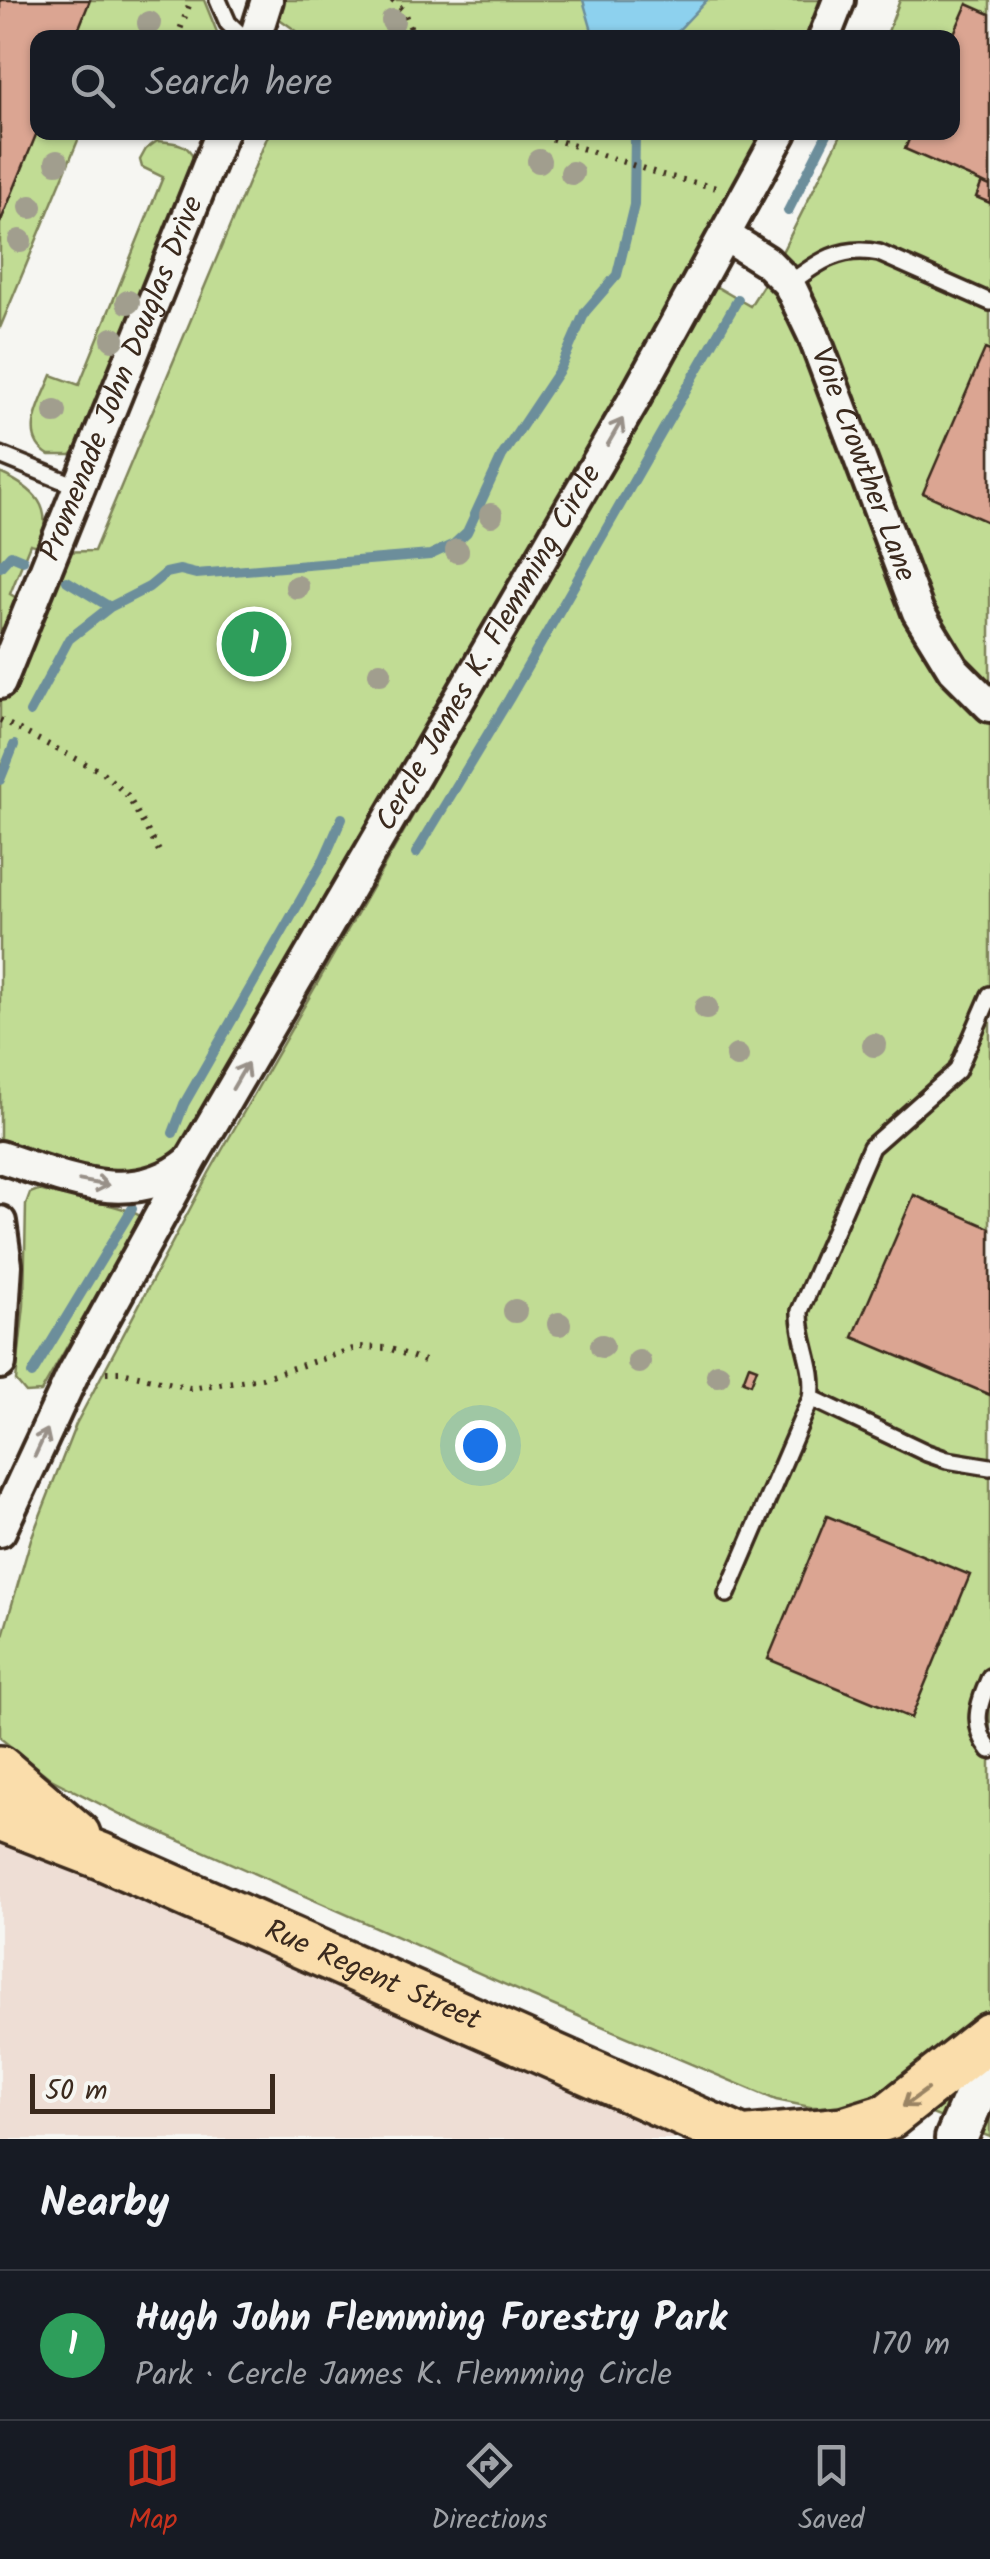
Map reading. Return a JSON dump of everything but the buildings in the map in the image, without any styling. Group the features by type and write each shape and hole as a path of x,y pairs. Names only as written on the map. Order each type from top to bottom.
{"main road":[{"path":"0,1770 101,1856"},
{"name":"Rue Regent Street","path":"8,1829 101,1856 742,2139"},
{"path":"750,2139 844,2130 890,2116 990,2036"}],"street":[{"path":"258,30 267,0"},
{"path":"827,30 839,0"},
{"name":"Promenade John Douglas Drive","path":"0,683 219,140"},
{"name":"Cercle James K. Flemming Circle","path":"0,1531 73,1374 191,1160 747,200 778,140"},
{"name":"Voie Crowther Lane","path":"726,236 766,260 789,284 813,334 918,612 952,669 990,706"},
{"name":"Cercle James K. Flemming Circle","path":"0,1157 60,1176 123,1187 152,1185 171,1177 191,1160"},
{"path":"0,1222 6,1265 0,1363"},
{"path":"956,2139 990,2060"}],"lane":[{"path":"218,0 235,30"},
{"path":"789,284 834,254 864,250 990,302"},
{"path":"0,455 78,487"},
{"path":"727,1594 811,1398 812,1366 801,1334 800,1311 870,1147 958,1070 990,995"},
{"path":"811,1398 927,1453 990,1466"},
{"path":"990,1677 977,1716 982,1740 990,1750"}],"path":[{"path":"180,30 191,0"},
{"path":"392,0 403,10 412,30"},
{"path":"555,140 663,175 730,191 747,200"},
{"path":"0,720 102,772 127,795 159,851"},
{"path":"73,1374 122,1372 190,1388 262,1378 359,1347 388,1348 430,1363"}],"shaded area":[{"path":"0,1817 741,2139 0,2139"}],"green space":[{"path":"89,0 204,0 216,30 78,30"},
{"path":"267,0 839,0 827,30 295,30 264,8"},
{"path":"900,0 990,0 990,2137 886,2096 848,2107 810,2107 776,2100 124,1816 51,1779 0,1738 0,1646 31,1539 76,1424 209,1173 715,286 750,306 774,268 838,140 960,140 960,30 889,30"},
{"path":"33,140 78,140 0,328 0,223"},
{"path":"266,140 777,140 191,1160 152,1185 0,1157 0,683 53,552 94,551"},
{"path":"157,141 188,149 193,167 79,447 71,455 49,455 35,439 38,407 52,375 79,385 163,177 142,167 140,160"},
{"path":"0,473 32,493 45,520 39,546 30,544 10,594 20,600 0,650"},
{"path":"38,1190 108,1205 141,1217 41,1392 26,1393 16,1381 24,1305 26,1204 30,1193"}],"water":[{"path":"583,0 707,0 679,30 592,30"}],"waterway":[{"path":"30,712 69,639 110,607 149,587 166,573 180,570 196,574 430,555 454,544 467,532 502,456 560,369 585,312 617,275 634,205 635,140"},
{"path":"788,211 824,140"},
{"path":"416,853 509,699 738,299"},
{"path":"0,567 11,555 23,560"},
{"path":"67,581 110,607"},
{"path":"0,780 14,745"},
{"path":"173,1133 184,1104 324,859 342,818"},
{"path":"32,1374 132,1209"}],"place":[{"name":"Hugh John Flemming Forestry Park","path":"254,644"}]}
